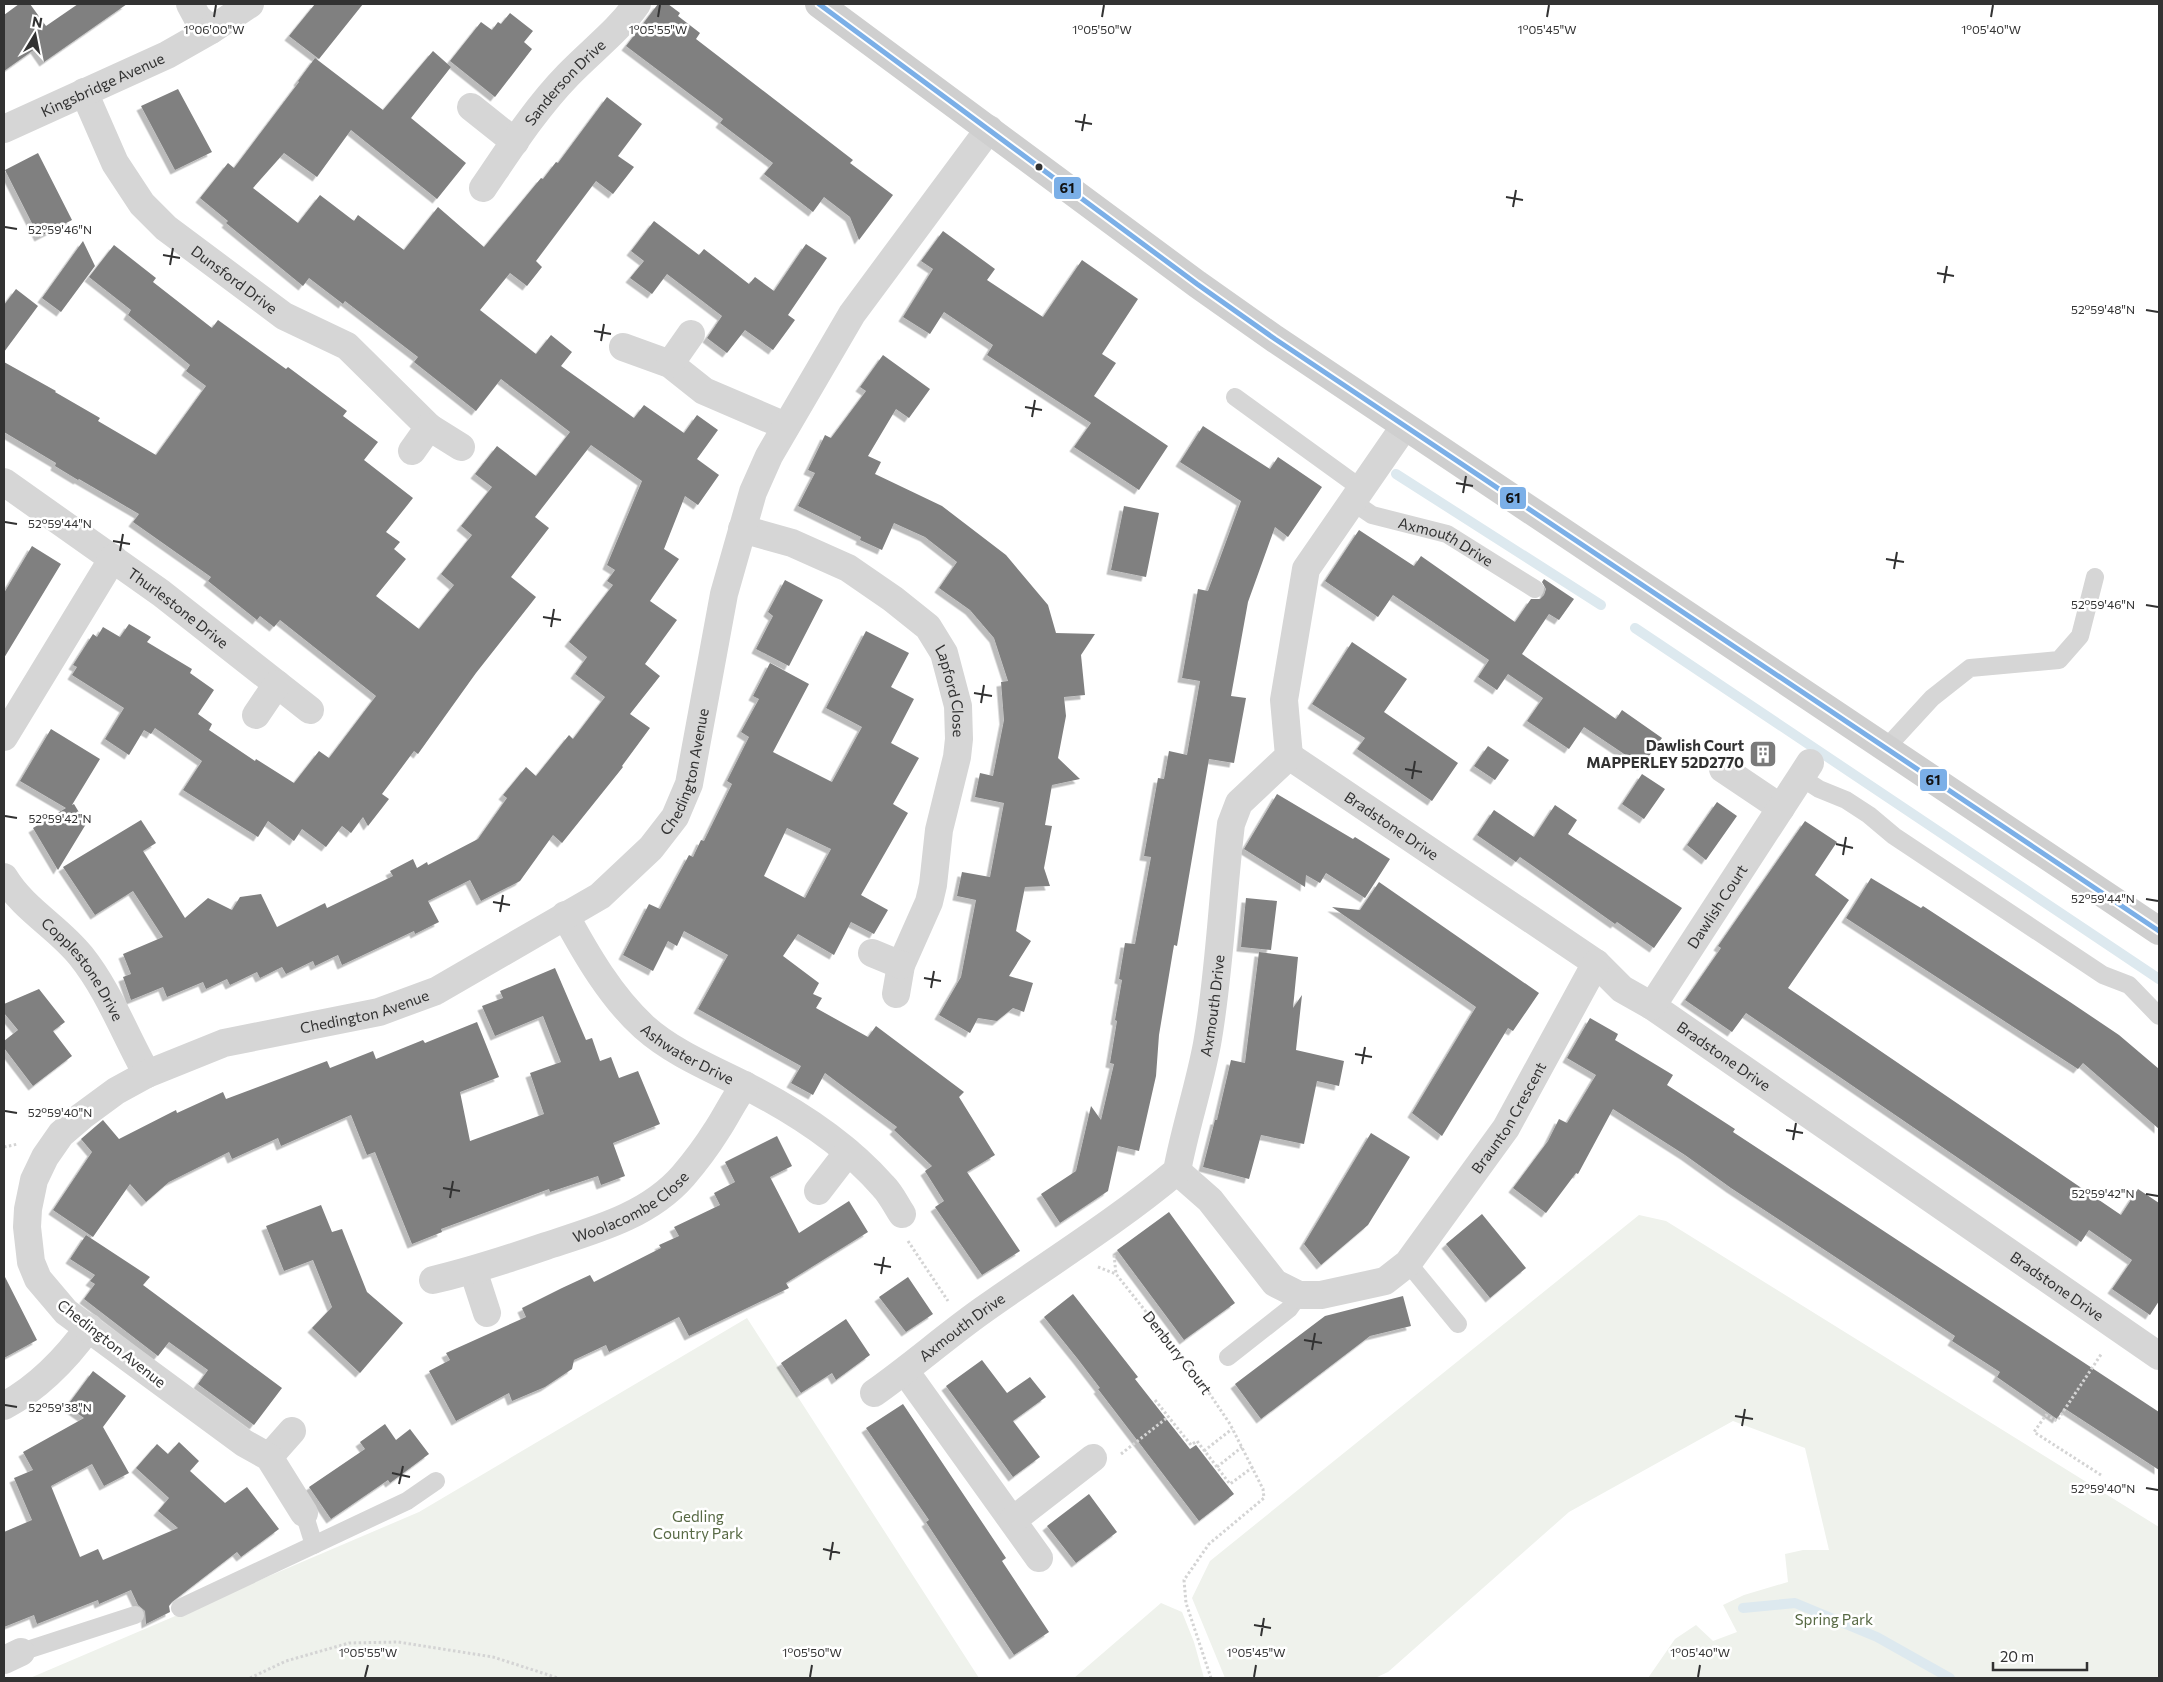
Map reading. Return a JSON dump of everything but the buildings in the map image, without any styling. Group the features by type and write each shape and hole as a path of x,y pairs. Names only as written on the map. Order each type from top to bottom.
{"street":[{"path":"190,4 198,17 211,30"},
{"name":"Kingsbridge Avenue","path":"4,130 167,55 211,30 250,4"},
{"name":"Sanderson Drive","path":"483,188 525,127 568,76 626,21 637,4"},
{"path":"819,4 1197,284 1404,427 2159,931"},
{"name":"Dunsford Drive","path":"84,92 115,163 142,204 166,228 284,316 347,346 429,427 461,447"},
{"name":"Sanderson Drive","path":"472,107 514,142"},
{"name":"Chedington Avenue","path":"304,1514 268,1457 244,1443 89,1327 66,1312 38,1279 31,1262 27,1227 28,1209 34,1180 45,1157 61,1134 82,1116 116,1091 147,1074 224,1044 371,1014 410,1002 436,991 600,896 651,848 675,817 689,784 724,594 753,492 768,456 852,314 989,129"},
{"path":"670,364 692,334"},
{"path":"623,347 670,364 704,391 774,420 784,429"},
{"path":"412,451 429,427"},
{"path":"1289,756 1284,700 1306,569 1404,427"},
{"name":"Thurlestone Drive","path":"4,482 113,558 310,710"},
{"name":"Lapford Close","path":"742,529 792,542 848,568 893,598 928,627 944,653 958,706 959,740 957,757 939,830 933,885 929,902 901,965 896,994"},
{"path":"4,737 113,558"},
{"path":"256,715 277,684"},
{"name":"Bradstone Drive","path":"1289,756 1596,963 1622,990 1652,1006 2159,1356"},
{"name":"Axmouth Drive","path":"874,1394 963,1324 1111,1222 1177,1171 1184,1131 1194,1102 1207,1044 1231,824 1239,803 1289,756"},
{"path":"1723,769 1781,808"},
{"name":"Dawlish Court","path":"1652,1006 1806,771"},
{"name":"Copplestone Drive","path":"4,877 17,897 80,955 94,975 147,1074"},
{"name":"Ashwater Drive","path":"565,915 608,986 643,1026 677,1051 745,1085 820,1130 848,1152 884,1186 902,1214"},
{"path":"872,953 901,965"},
{"name":"Braunton Crescent","path":"1177,1171 1210,1200 1275,1283 1299,1294 1321,1295 1385,1280 1408,1263 1506,1128 1596,963"},
{"name":"Woolacombe Close","path":"433,1280 473,1270 607,1226 642,1210 666,1193 683,1176 717,1130 735,1098 745,1085"},
{"path":"818,1191 848,1152"},
{"path":"473,1270 487,1312"},
{"path":"4,1406 20,1397 50,1374 89,1327"},
{"path":"905,1371 1013,1520 1038,1558"},
{"path":"268,1457 292,1431"},
{"path":"1013,1520 1093,1458"}],"lane":[{"name":"Axmouth Drive","path":"1235,397 1358,496 1372,515 1447,534 1535,589"},
{"path":"1886,748 1932,698 1970,668 2059,660 2080,636 2095,577"},
{"path":"1806,771 1819,789 1846,800 1869,815 1894,836 2103,975 2129,985 2159,1016"},
{"path":"1408,1263 1458,1324"},
{"path":"1228,1357 1289,1309 1299,1294"},
{"path":"180,1608 407,1502 436,1481"},
{"path":"304,1514 314,1545"},
{"path":"12,1656 135,1615"}],"path":[{"path":"902,1214 902,1232 963,1324"},
{"name":"Denbury Court","path":"1111,1222 1116,1274 1201,1381 1232,1429 1253,1467 1260,1480 1264,1498 1209,1544 1184,1580 1186,1603 1211,1678"},
{"path":"2101,1475 2034,1432 2046,1415 2057,1421 2105,1350"},
{"path":"1155,1400 1191,1445 1197,1441 1230,1484 1253,1467"},
{"path":"1093,1458 1122,1454 1168,1417"},
{"path":"1204,1451 1232,1429"},
{"path":"1217,1467 1242,1447"},
{"path":"250,1678 286,1662 349,1643 398,1642 493,1657 558,1678"}],"green space":[{"name":"Spring Park","path":"1639,1215 1666,1221 2159,1527 2159,1678 1648,1678 1675,1639 1696,1625 1713,1641 1737,1632 1723,1605 1744,1595 1788,1582 1785,1554 1803,1550 1829,1550 1805,1448 1733,1421 1569,1512 1388,1672 1375,1678 1225,1678 1192,1598 1210,1561"},
{"name":"Gedling Country Park","path":"747,1318 979,1678 30,1678 419,1512"},
{"path":"1161,1603 1182,1612 1194,1642 1204,1678 1074,1678"}],"waterway":[{"path":"1396,474 1601,605"},
{"path":"1635,628 2159,979"},
{"path":"1743,1608 1795,1603 1877,1637 1950,1678"}],"transit line":[{"name":"61","path":"819,4 1197,284 1275,339 2159,931"}],"place":[{"name":"Dawlish Court MAPPERLEY 52D2770","path":"1763,754"}]}
